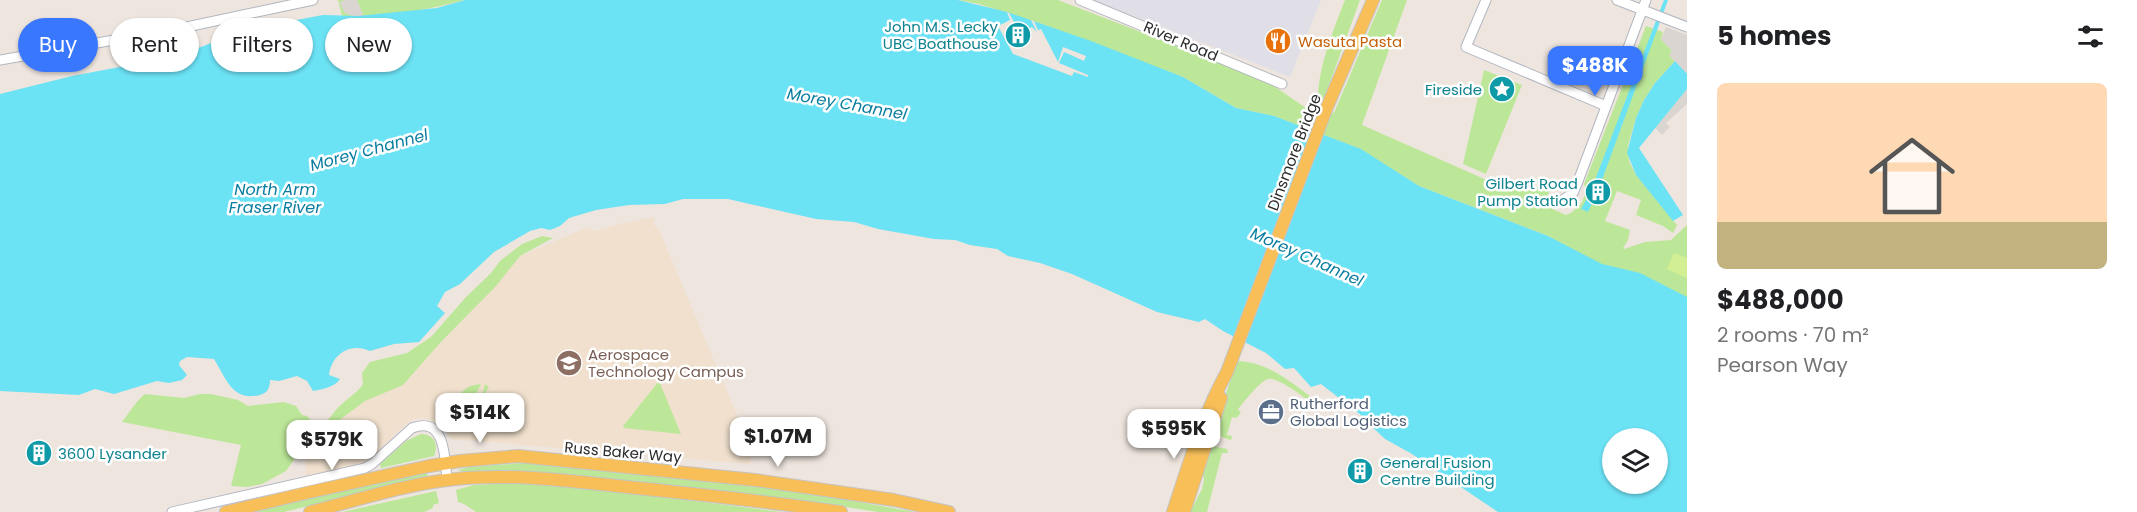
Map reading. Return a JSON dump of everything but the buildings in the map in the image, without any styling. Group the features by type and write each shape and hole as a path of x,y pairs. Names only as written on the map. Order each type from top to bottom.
{"main road":[{"path":"1337,82 1365,0"},
{"path":"1337,82 1373,0"},
{"name":"Dinsmore Bridge","path":"1227,370 1337,82"},
{"path":"1173,512 1192,450 1210,403 1227,370"},
{"path":"1184,512 1224,390 1227,370"},
{"name":"Russ Baker Way","path":"226,512 446,463 518,456 781,483 894,500 949,512"},
{"path":"310,512 369,496 447,481 517,477 778,503 841,512"},
{"path":"1166,512 1179,495"}],"street":[{"path":"0,60 182,28 313,0"},
{"name":"River Road","path":"1080,0 1282,84"},
{"path":"1486,0 1466,47 1606,106"},
{"path":"1617,0 1647,8 1687,27"},
{"path":"1564,199 1573,193 1647,8"},
{"path":"172,512 365,468 412,428 418,426 426,426 438,433 442,441 447,481"}],"shaded area":[{"path":"357,0 364,18 357,18 345,13 339,2"},
{"path":"1093,0 1321,0 1290,77"},
{"path":"1666,27 1687,35 1687,74 1669,55 1672,51 1661,39"},
{"path":"1687,89 1687,104 1666,123 1670,127 1662,135 1655,128"},
{"name":"Aerospace Technology Campus","path":"654,217 654,225 659,230 753,453 750,464 452,439 442,427 431,420 420,418 405,425 371,458 362,463 306,476 305,452 320,442 338,421 365,401 405,383 440,343 496,286 520,256 586,228 596,231"}],"green space":[{"path":"338,0 465,0 404,12 342,16"},
{"path":"958,0 1058,0 1265,80 1306,108 1320,107 1334,113 1382,0 1407,0 1362,125 1489,181 1525,191 1549,184 1548,207 1566,215 1582,203 1586,190 1584,184 1646,26 1663,32 1661,39 1672,51 1669,55 1675,61 1655,83 1644,100 1628,146 1629,161 1636,175 1677,225 1673,233 1663,226 1636,215 1641,200 1617,191 1605,221 1630,230 1624,249 1645,242 1671,240 1687,225 1687,313 1548,236 1419,186 1360,149 1274,116 1236,108 1183,77 1033,21 979,4"},
{"path":"1345,0 1360,0 1322,104 1318,100 1321,75 1327,49"},
{"path":"1484,70 1522,85 1486,174 1463,164"},
{"path":"542,236 553,238 520,256 496,286 403,385 365,401 338,421 320,442 296,457 286,471 262,484 247,487 231,486 241,445 122,422 145,394 184,398 211,394 238,400 248,406 284,402 296,406 302,415 307,416 317,428 361,387 362,373 370,362 407,353 431,337 500,261 522,244"},
{"path":"1674,253 1687,258 1687,278 1667,269"},
{"path":"1237,361 1249,362 1272,370 1322,405 1321,409 1287,386 1268,379 1256,388 1238,409 1241,413 1236,418 1232,417 1227,435 1232,436 1231,440 1222,436 1218,433 1216,423"},
{"path":"659,381 681,434 624,428 623,426"},
{"path":"481,384 474,398 475,411 462,403 460,396 469,387"},
{"path":"485,384 489,387 485,393 495,404 498,413 502,415 499,420 495,419 497,415 486,409 478,413"},
{"path":"421,434 434,440 436,448 434,456 381,468 380,464 406,441"},
{"path":"1212,446 1227,449 1228,453 1222,453 1207,512 1190,512 1202,489 1204,466"},
{"path":"523,463 758,487 915,512 878,512 795,499 537,473 468,473 458,470 469,467"},
{"path":"427,473 428,476 284,512 250,512"},
{"path":"528,484 640,494 782,512 476,512 458,502 456,490 474,485"},
{"path":"436,491 439,503 424,512 342,512"}],"water":[{"name":"North Arm Fraser River","path":"465,0 958,0 1007,12 1091,41 1183,77 1236,108 1274,116 1361,149 1419,186 1548,236 1602,264 1640,273 1687,297 1687,512 1498,512 1412,454 1385,439 1361,415 1321,384 1311,387 1294,368 1285,369 1266,353 1205,319 1199,322 1157,312 1072,274 1040,263 1008,256 997,249 955,240 934,239 878,229 854,222 816,219 728,199 683,199 665,204 629,205 596,210 569,218 560,226 550,230 541,228 530,231 494,252 460,284 445,292 437,306 445,313 419,342 394,344 370,351 349,349 338,356 331,368 329,375 340,379 325,388 313,391 307,381 297,376 279,381 270,380 268,389 263,394 243,395 236,392 226,381 214,359 187,357 180,361 179,365 187,375 182,380 169,383 157,381 114,394 95,389 79,395 0,391 0,94 110,69 110,72 199,72 199,48 211,43 211,72 313,72 313,18 307,18 323,15 358,16 437,8"},
{"path":"1664,0 1668,0 1599,188 1588,212 1581,209 1590,193"},
{"path":"1675,61 1687,74 1687,89 1639,148 1683,215 1673,221 1636,175 1627,153 1636,118 1644,100 1655,83"}],"pier":[{"path":"1007,12 1020,33 1032,27 1037,32 1031,20 1034,21 1038,30 1041,29 1058,62 1063,47 1086,56 1084,61 1064,52 1059,63 1088,75 1088,77 1074,72 1072,76 1013,54 998,26 1010,20"}],"place":[{"name":"John M.S. Lecky UBC Boathouse","path":"1018,35"},
{"name":"Wasuta Pasta","path":"1278,41"},
{"name":"Fireside","path":"1502,89"},
{"name":"Gilbert Road Pump Station","path":"1598,192"},
{"name":"Aerospace Technology Campus","path":"569,363"},
{"name":"Rutherford Global Logistics","path":"1271,412"},
{"name":"3600 Lysander","path":"39,453"},
{"name":"General Fusion Centre Building","path":"1360,471"}],"water label":[{"name":"Morey Channel","path":"847,104"},
{"name":"Morey Channel","path":"369,150"},
{"name":"Morey Channel","path":"1307,257"}]}
